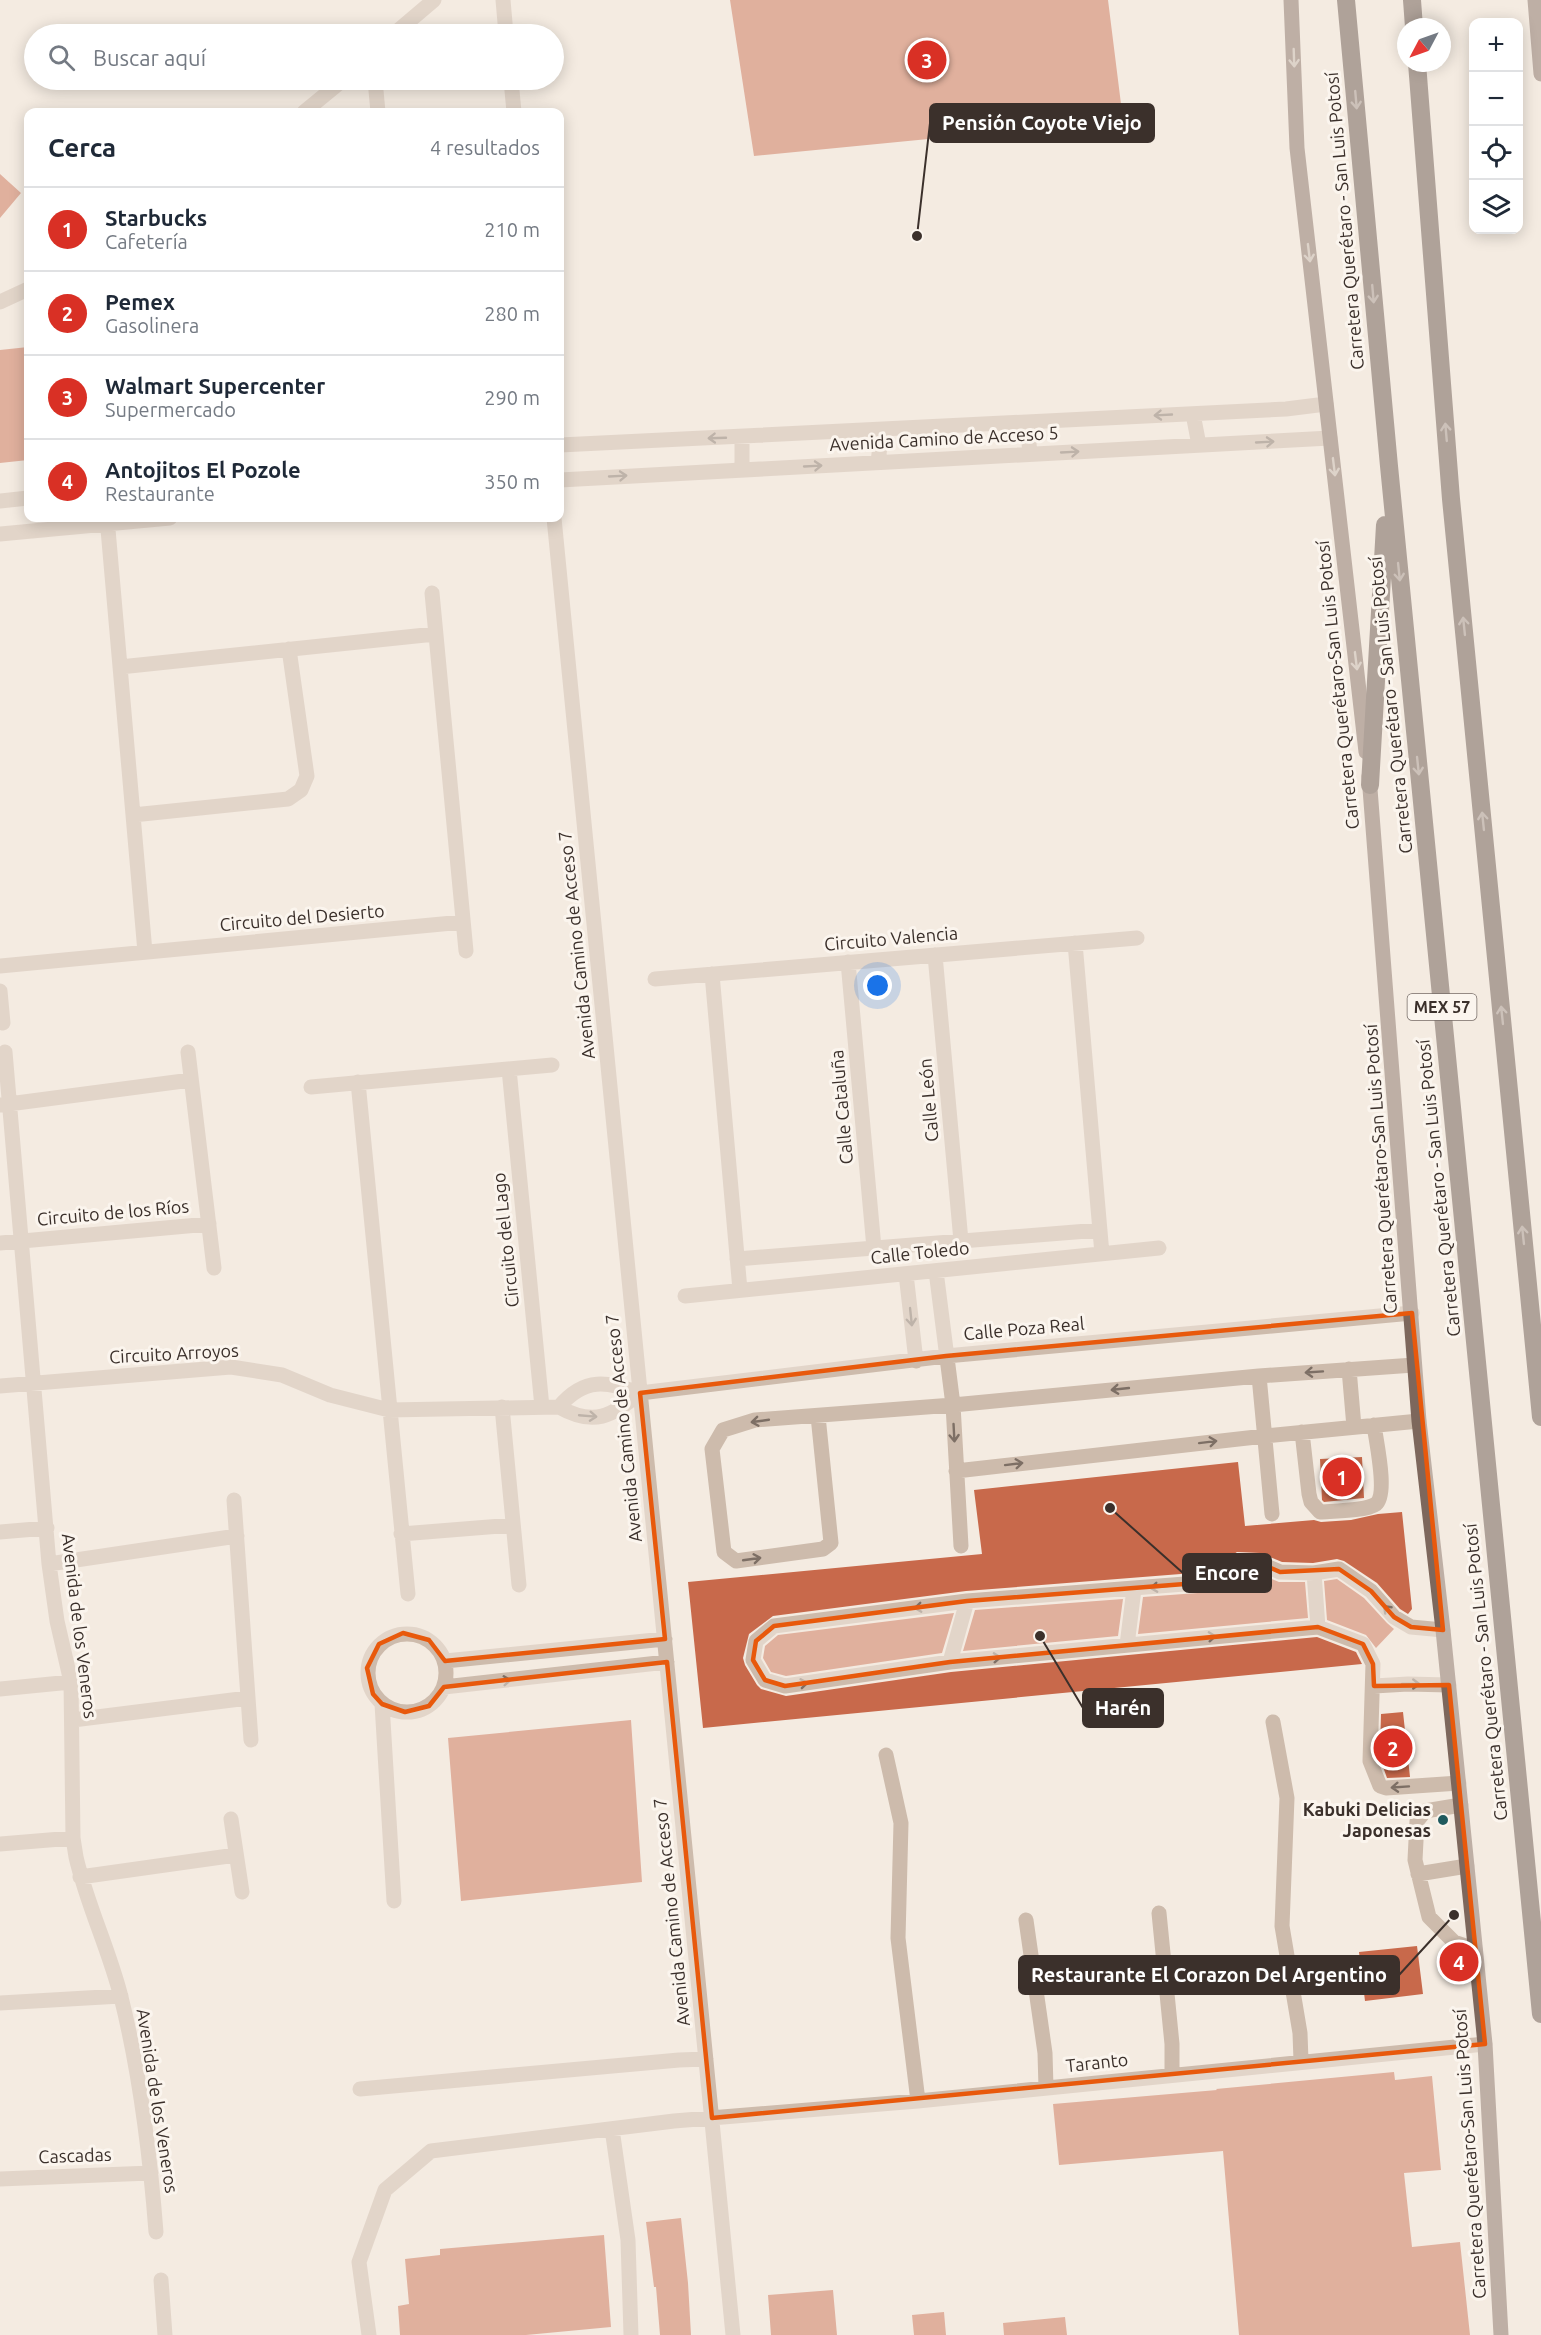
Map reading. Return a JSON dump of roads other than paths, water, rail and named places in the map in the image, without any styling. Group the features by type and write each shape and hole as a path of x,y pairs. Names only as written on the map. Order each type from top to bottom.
{"highway":[{"name":"Carretera Querétaro - San Luis Potosí","path":"1346,0 1389,466 1541,2014"},
{"path":"1412,0 1413,18"},
{"name":"MEX 57","path":"1418,72 1451,499 1541,1417"},
{"path":"1370,785 1389,466"},
{"path":"1529,1293 1541,1346"}],"main road":[{"name":"Carretera Querétaro-San Luis Potosí","path":"1292,0 1297,148 1370,785 1419,1421 1449,1685 1485,2044 1501,2335"},
{"path":"1537,4 1541,74"}],"street":[{"path":"406,24 434,0"},
{"path":"503,0 505,24"},
{"path":"309,108 331,90"},
{"path":"376,90 378,108"},
{"path":"512,90 514,108"},
{"path":"0,302 24,291"},
{"name":"Avenida Camino de Acceso 5","path":"564,445 1193,414 1286,409 1326,404"},
{"path":"1193,414 1199,445"},
{"path":"1027,422 1030,454"},
{"path":"878,462 882,430"},
{"path":"742,437 742,469"},
{"name":"Avenida Camino de Acceso 5","path":"564,480 1330,438"},
{"path":"0,501 24,498"},
{"path":"0,534 99,522"},
{"path":"107,522 145,952"},
{"name":"Avenida Camino de Acceso 7","path":"554,522 733,2335"},
{"path":"432,593 465,951"},
{"path":"120,667 435,634"},
{"path":"133,815 288,799 302,790 307,776 290,649"},
{"name":"Circuito del Desierto","path":"0,966 463,922"},
{"name":"Circuito Valencia","path":"655,979 1137,939"},
{"path":"1075,943 1102,1254"},
{"name":"Calle León","path":"935,955 961,1241"},
{"name":"Calle Cataluña","path":"848,962 873,1248"},
{"path":"712,974 741,1290"},
{"path":"0,991 3,1023"},
{"name":"Avenida de los Veneros","path":"5,1052 5,1104 21,1241 49,1563 57,1621 71,1682 73,1838 80,1877 121,1996 151,2173 156,2232"},
{"name":"Circuito de los Ríos","path":"188,1052 214,1268"},
{"path":"311,1087 552,1065"},
{"name":"Circuito del Lago","path":"508,1069 542,1407"},
{"path":"5,1104 191,1080"},
{"path":"358,1082 408,1594"},
{"name":"Circuito de los Ríos","path":"0,1243 209,1224"},
{"name":"Calle Toledo","path":"737,1258 1100,1230"},
{"name":"Calle Toledo","path":"685,1296 1159,1248"},
{"path":"936,1270 953,1405 961,1546"},
{"path":"906,1274 916,1361"},
{"name":"Calle Poza Real","path":"640,1393 946,1356 1412,1313"},
{"path":"818,1416 831,1543 823,1549 736,1561 724,1552 712,1449 723,1430 755,1420 953,1405 1259,1376 1414,1365"},
{"name":"Circuito Arroyos","path":"0,1386 231,1367 282,1375 330,1395 389,1410 560,1407 588,1418 603,1417 617,1411 640,1393"},
{"path":"1349,1369 1354,1427"},
{"path":"1259,1376 1272,1514"},
{"path":"560,1407 577,1390 600,1383 612,1384 640,1393"},
{"path":"502,1407 519,1585"},
{"path":"956,1471 1419,1421"},
{"path":"1302,1432 1311,1502 1320,1512 1331,1511 1368,1507 1375,1505 1381,1499 1382,1488 1374,1425"},
{"path":"234,1500 251,1740"},
{"path":"401,1534 513,1525"},
{"path":"0,1532 47,1528"},
{"path":"49,1563 237,1536"},
{"path":"1443,1630 1411,1627 1394,1617 1371,1591 1339,1569 1314,1573 1280,1572 1257,1562 1237,1562 1210,1582 967,1601 774,1626 756,1641 753,1660 765,1680 785,1686 951,1662 1318,1627 1363,1644 1373,1664 1370,1761 1380,1786 1386,1788 1459,1783"},
{"path":"1314,1573 1318,1627"},
{"path":"1127,1645 1134,1589"},
{"path":"951,1662 967,1601"},
{"path":"403,1633 417,1634 429,1640 439,1649 445,1661 444,1687 433,1702 417,1711 393,1710 382,1704 373,1694 368,1681 367,1668 371,1655 379,1644 390,1636 403,1633"},
{"path":"445,1661 665,1640"},
{"path":"565,1649 568,1673"},
{"path":"444,1687 667,1662"},
{"path":"0,1689 71,1682"},
{"path":"1374,1686 1449,1685"},
{"path":"73,1720 248,1698"},
{"path":"382,1704 394,1901"},
{"path":"1273,1722 1287,1798 1282,1926 1300,2033 1301,2061"},
{"path":"886,1755 901,1823 898,1938 918,2101"},
{"path":"1461,1805 1425,1811 1417,1821 1415,1860 1429,1917 1454,1942 1476,1949"},
{"path":"231,1819 242,1892"},
{"path":"0,1844 73,1838"},
{"path":"80,1877 236,1855"},
{"path":"1418,1874 1467,1866"},
{"path":"1159,1913 1172,2044 1172,2074"},
{"path":"1026,1920 1045,2053 1046,2088"},
{"path":"0,2003 121,1996"},
{"name":"Taranto","path":"369,2335 359,2262 385,2190 431,2151 712,2118 918,2101 1485,2044"},
{"path":"360,2089 706,2059"},
{"path":"612,2129 628,2240 631,2335"},
{"name":"Cascadas","path":"0,2179 151,2173"},
{"path":"161,2280 165,2335"}],"place":[{"name":"Walmart Supercenter","path":"927,60"},
{"name":"Pensión Coyote Viejo","path":"917,236"},
{"name":"Starbucks","path":"1342,1477"},
{"name":"Encore","path":"1110,1508"},
{"name":"Harén","path":"1040,1636"},
{"name":"Pemex","path":"1393,1748"},
{"name":"Kabuki Delicias Japonesas","path":"1443,1820"},
{"name":"Restaurante El Corazon Del Argentino","path":"1454,1915"},
{"name":"Antojitos El Pozole","path":"1459,1962"}]}
